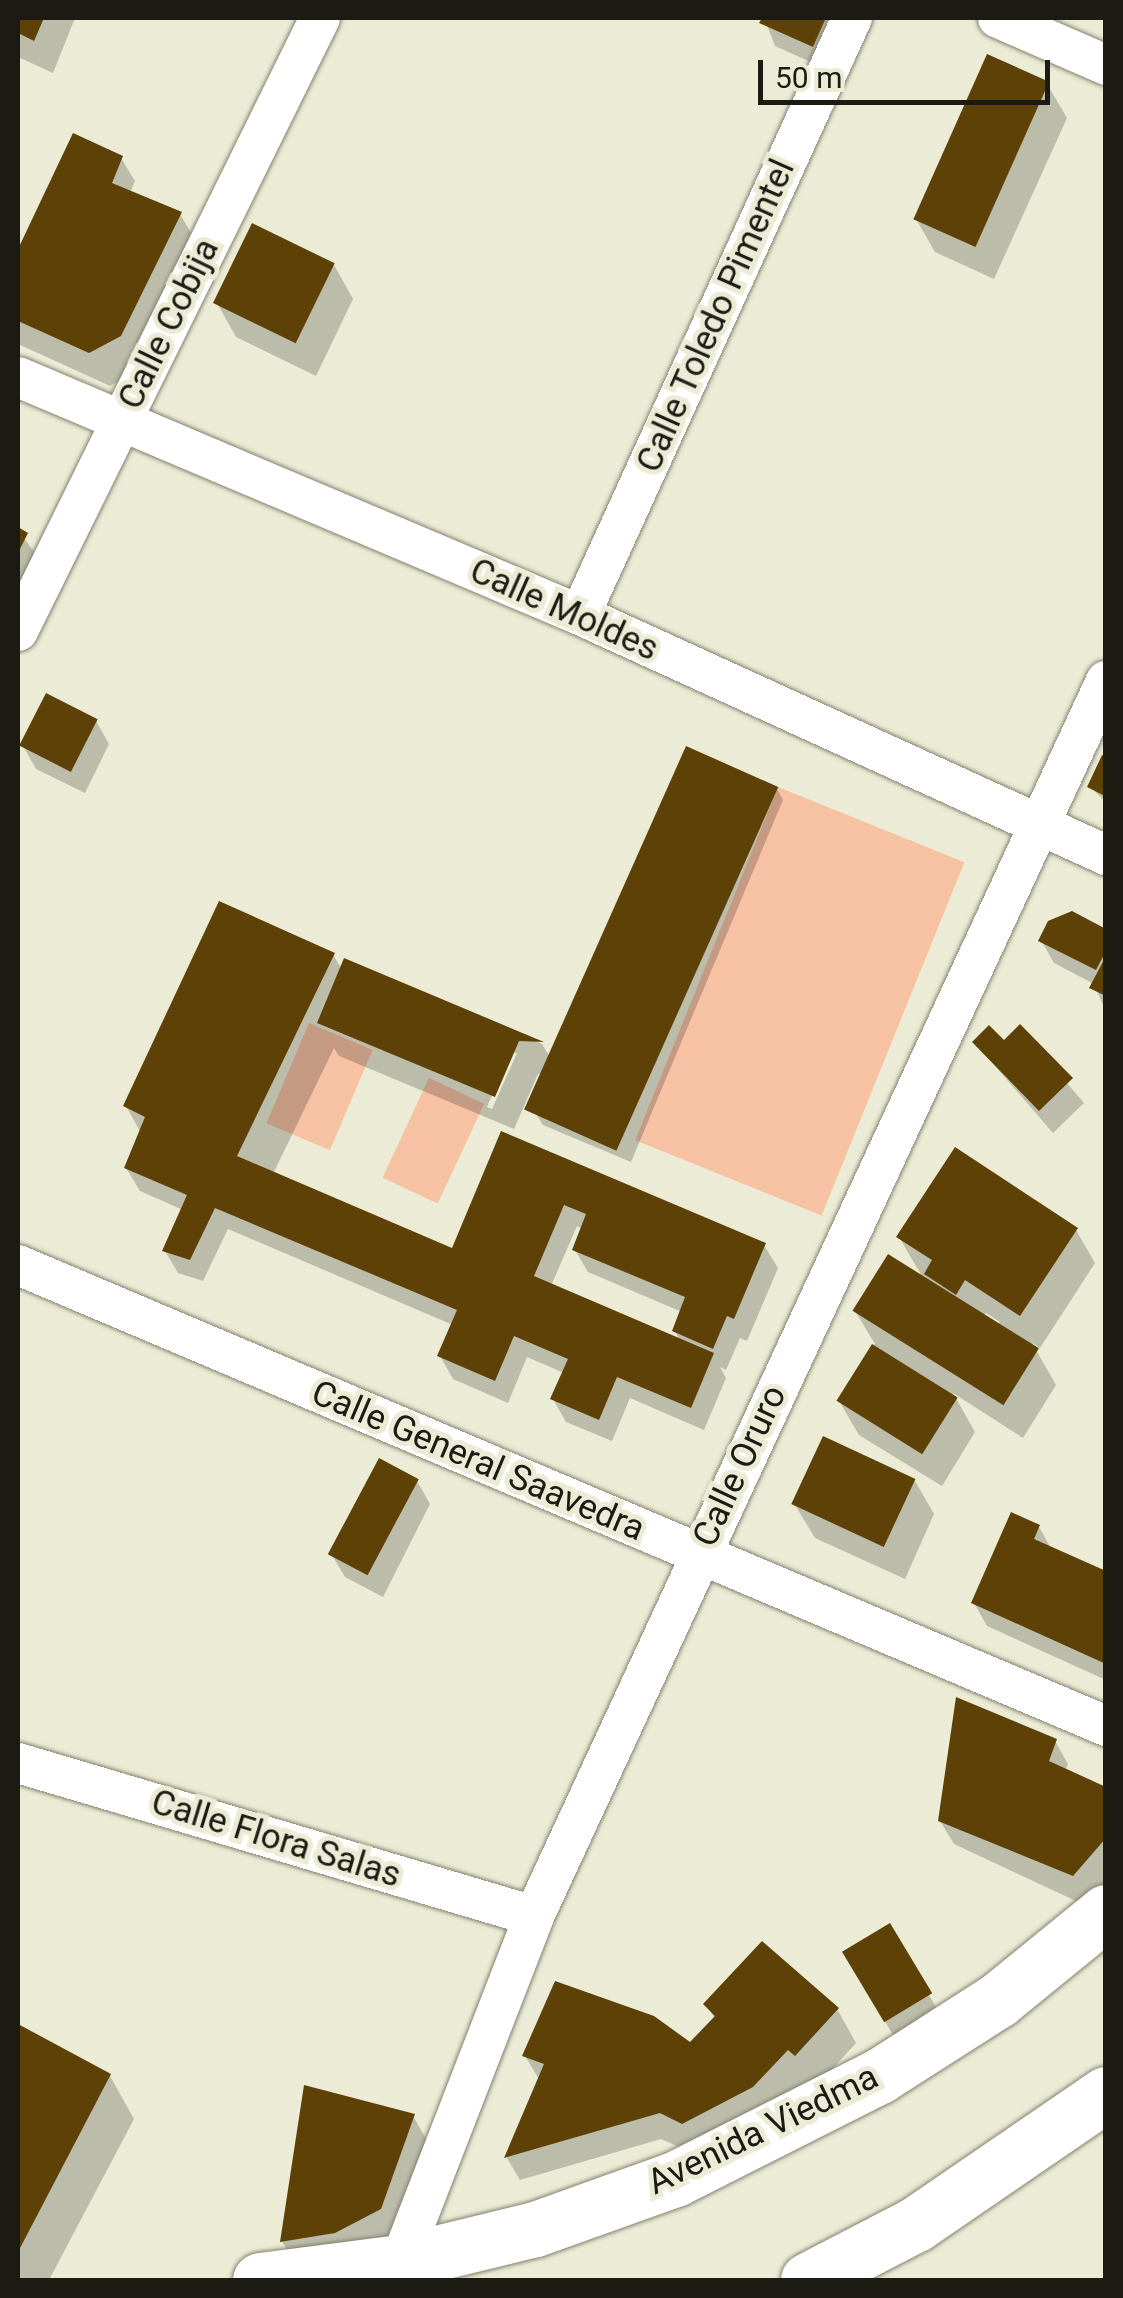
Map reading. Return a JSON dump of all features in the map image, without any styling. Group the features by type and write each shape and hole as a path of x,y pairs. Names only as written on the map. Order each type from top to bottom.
{"main road":[{"name":"Avenida Viedma","path":"260,2280 400,2262 535,2229 738,2150 879,2076 998,2000 1106,1912"},
{"path":"808,2280 916,2224 1106,2094"}],"street":[{"name":"Calle Cobija","path":"18,631 320,18"},
{"name":"Calle Toledo Pimentel","path":"580,615 852,18"},
{"path":"998,18 1106,65"},
{"name":"Calle Moldes","path":"18,376 580,615 1106,855"},
{"name":"Calle Oruro","path":"400,2262 534,1916 1106,681"},
{"name":"Calle General Saavedra","path":"18,1264 1106,1726"},
{"name":"Calle Flora Salas","path":"18,1762 534,1916"}],"shaded area":[{"path":"778,787 964,862 822,1216 635,1140"},
{"path":"309,1023 373,1050 330,1150 266,1123"},
{"path":"429,1078 484,1104 438,1203 383,1178"}],"building":[{"path":"18,18 44,18 34,41 18,33"},
{"path":"762,18 826,18 813,47 759,23"},
{"path":"987,54 1049,82 976,247 913,219"},
{"path":"73,133 123,156 112,183 182,212 121,336 89,353 18,321 18,249"},
{"path":"252,223 335,263 296,343 213,303"},
{"path":"18,527 28,533 18,553"},
{"path":"46,693 98,719 71,772 19,746"},
{"path":"686,746 778,787 616,1151 524,1110"},
{"path":"1102,755 1106,757 1103,795 1087,787"},
{"path":"219,901 335,953 237,1156 452,1248 501,1131 766,1243 734,1319 727,1316 713,1349 672,1331 685,1297 572,1250 586,1214 564,1205 534,1276 714,1353 691,1408 617,1377 599,1420 550,1399 568,1359 514,1336 495,1381 437,1356 457,1310 215,1208 190,1260 162,1251 187,1195 124,1168 145,1117 123,1106"},
{"path":"1072,911 1106,929 1106,951 1096,970 1038,941 1048,921"},
{"path":"1106,956 1106,996 1089,988"},
{"path":"344,958 544,1042 519,1041 495,1097 317,1023"},
{"path":"1020,1024 1073,1078 1039,1111 972,1042 989,1025 1004,1040"},
{"path":"955,1147 1078,1228 1020,1316 965,1280 956,1295 924,1274 932,1260 896,1237"},
{"path":"888,1254 1039,1348 1003,1405 852,1311"},
{"path":"872,1344 958,1398 922,1454 836,1401"},
{"path":"823,1436 915,1479 884,1547 791,1504"},
{"path":"379,1458 419,1479 368,1575 328,1554"},
{"path":"1011,1512 1040,1525 1034,1539 1106,1571 1106,1664 971,1603"},
{"path":"956,1697 1057,1739 1049,1761 1106,1787 1106,1838 1073,1876 938,1821"},
{"path":"890,1923 932,1993 884,2022 842,1952"},
{"path":"762,1941 839,2008 795,2056 788,2050 753,2087 682,2124 660,2113 504,2158 544,2064 522,2056 555,1981 654,2016 690,2042 715,2016 703,2004"},
{"path":"18,2024 111,2074 18,2252"},
{"path":"304,2085 415,2114 381,2209 335,2233 280,2242"}]}
